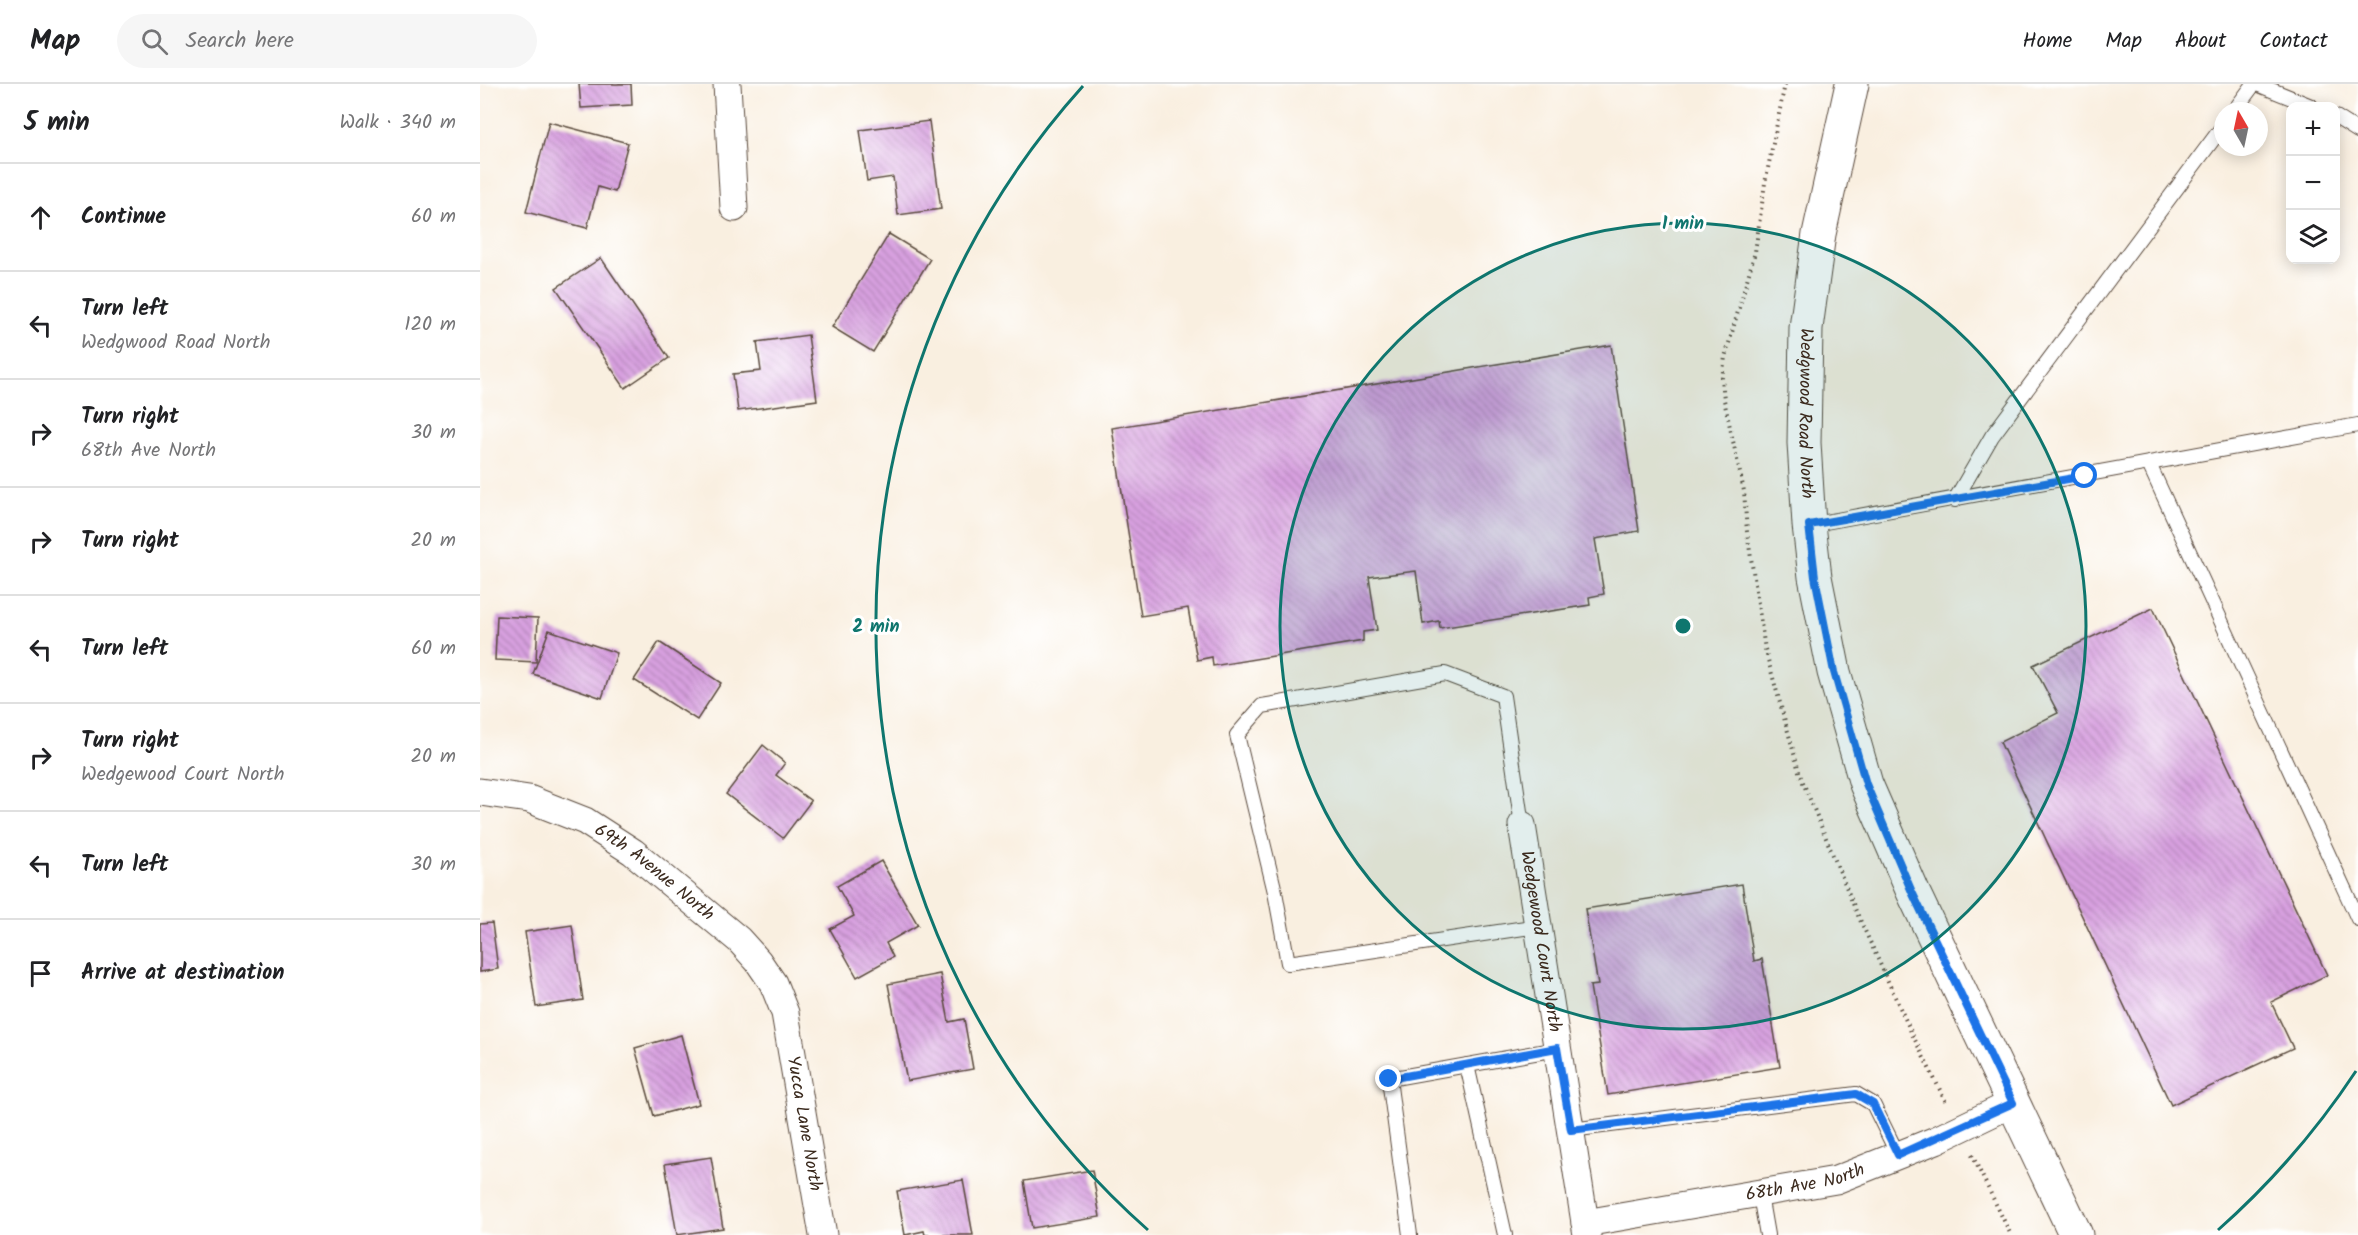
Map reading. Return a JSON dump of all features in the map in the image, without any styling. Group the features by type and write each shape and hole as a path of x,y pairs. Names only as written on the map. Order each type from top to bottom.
{"street":[{"path":"726,84 734,208"},
{"name":"Wedgwood Road North","path":"1852,84 1819,234 1806,328 1804,443 1815,577 1834,672 1866,784 1912,892 2076,1235"},
{"name":"69th Avenue North","path":"480,792 529,800 585,821 633,852 739,940 758,961 773,983 785,1013"},
{"name":"Wedgewood Court North","path":"1522,825 1586,1229"},
{"name":"Yucca Lane North","path":"785,1013 823,1235"},
{"name":"68th Ave North","path":"1586,1229 1836,1180 1898,1155 2013,1103"}],"lane":[{"path":"2241,102 2256,84 2301,102"},
{"path":"2340,120 2358,131"},
{"path":"1955,500 1992,436 2214,138"},
{"path":"1809,525 2358,425"},
{"path":"2149,464 2358,919"},
{"path":"1522,825 1503,696 1445,674 1262,706 1236,735 1275,892 1288,963 1538,926"},
{"path":"1410,1235 1389,1079 1557,1048"},
{"path":"1467,1065 1504,1235"},
{"path":"1571,1130 1856,1094 1873,1104 1898,1155"},
{"path":"1760,1195 1767,1235"}],"building":[{"path":"579,84 631,84 632,105 581,108"},
{"path":"929,121 941,209 898,215 893,177 867,181 860,130"},
{"path":"549,122 628,143 615,192 598,187 587,228 526,212"},
{"path":"889,234 930,259 873,352 832,327"},
{"path":"601,258 669,358 625,388 556,288"},
{"path":"808,335 817,400 738,411 733,374 761,371 757,342"},
{"path":"1611,345 1639,531 1595,539 1604,594 1589,597 1590,605 1440,628 1439,621 1423,624 1416,571 1369,577 1377,630 1363,632 1363,641 1213,666 1212,657 1197,660 1188,608 1141,616 1112,428"},
{"path":"2153,608 2327,975 2271,1002 2293,1048 2171,1105 2000,742 2058,713 2033,665"},
{"path":"497,616 538,618 536,662 495,660"},
{"path":"549,630 617,653 602,698 533,674"},
{"path":"659,642 721,683 697,720 634,680"},
{"path":"763,745 785,763 776,775 811,801 783,838 726,794"},
{"path":"881,861 918,925 886,943 893,957 857,977 830,929 854,916 837,886"},
{"path":"1742,884 1754,961 1762,959 1780,1067 1608,1095 1590,986 1598,985 1585,909"},
{"path":"492,923 498,969 480,972 480,924"},
{"path":"572,925 583,1000 536,1007 525,932"},
{"path":"940,974 949,1022 964,1019 973,1069 907,1081 888,984"},
{"path":"681,1035 699,1104 654,1116 635,1048"},
{"path":"711,1157 723,1228 677,1235 665,1164"},
{"path":"1092,1170 1100,1217 1032,1228 1024,1181"},
{"path":"963,1180 973,1235 925,1235 924,1231 905,1235 897,1191"}],"route":[{"path":"1389,1079 1557,1048 1571,1130 1856,1094 1873,1104 1898,1155 1936,1140 2013,1103 1912,892 1866,784 1834,672 1815,577 1809,525 2085,476"}]}
